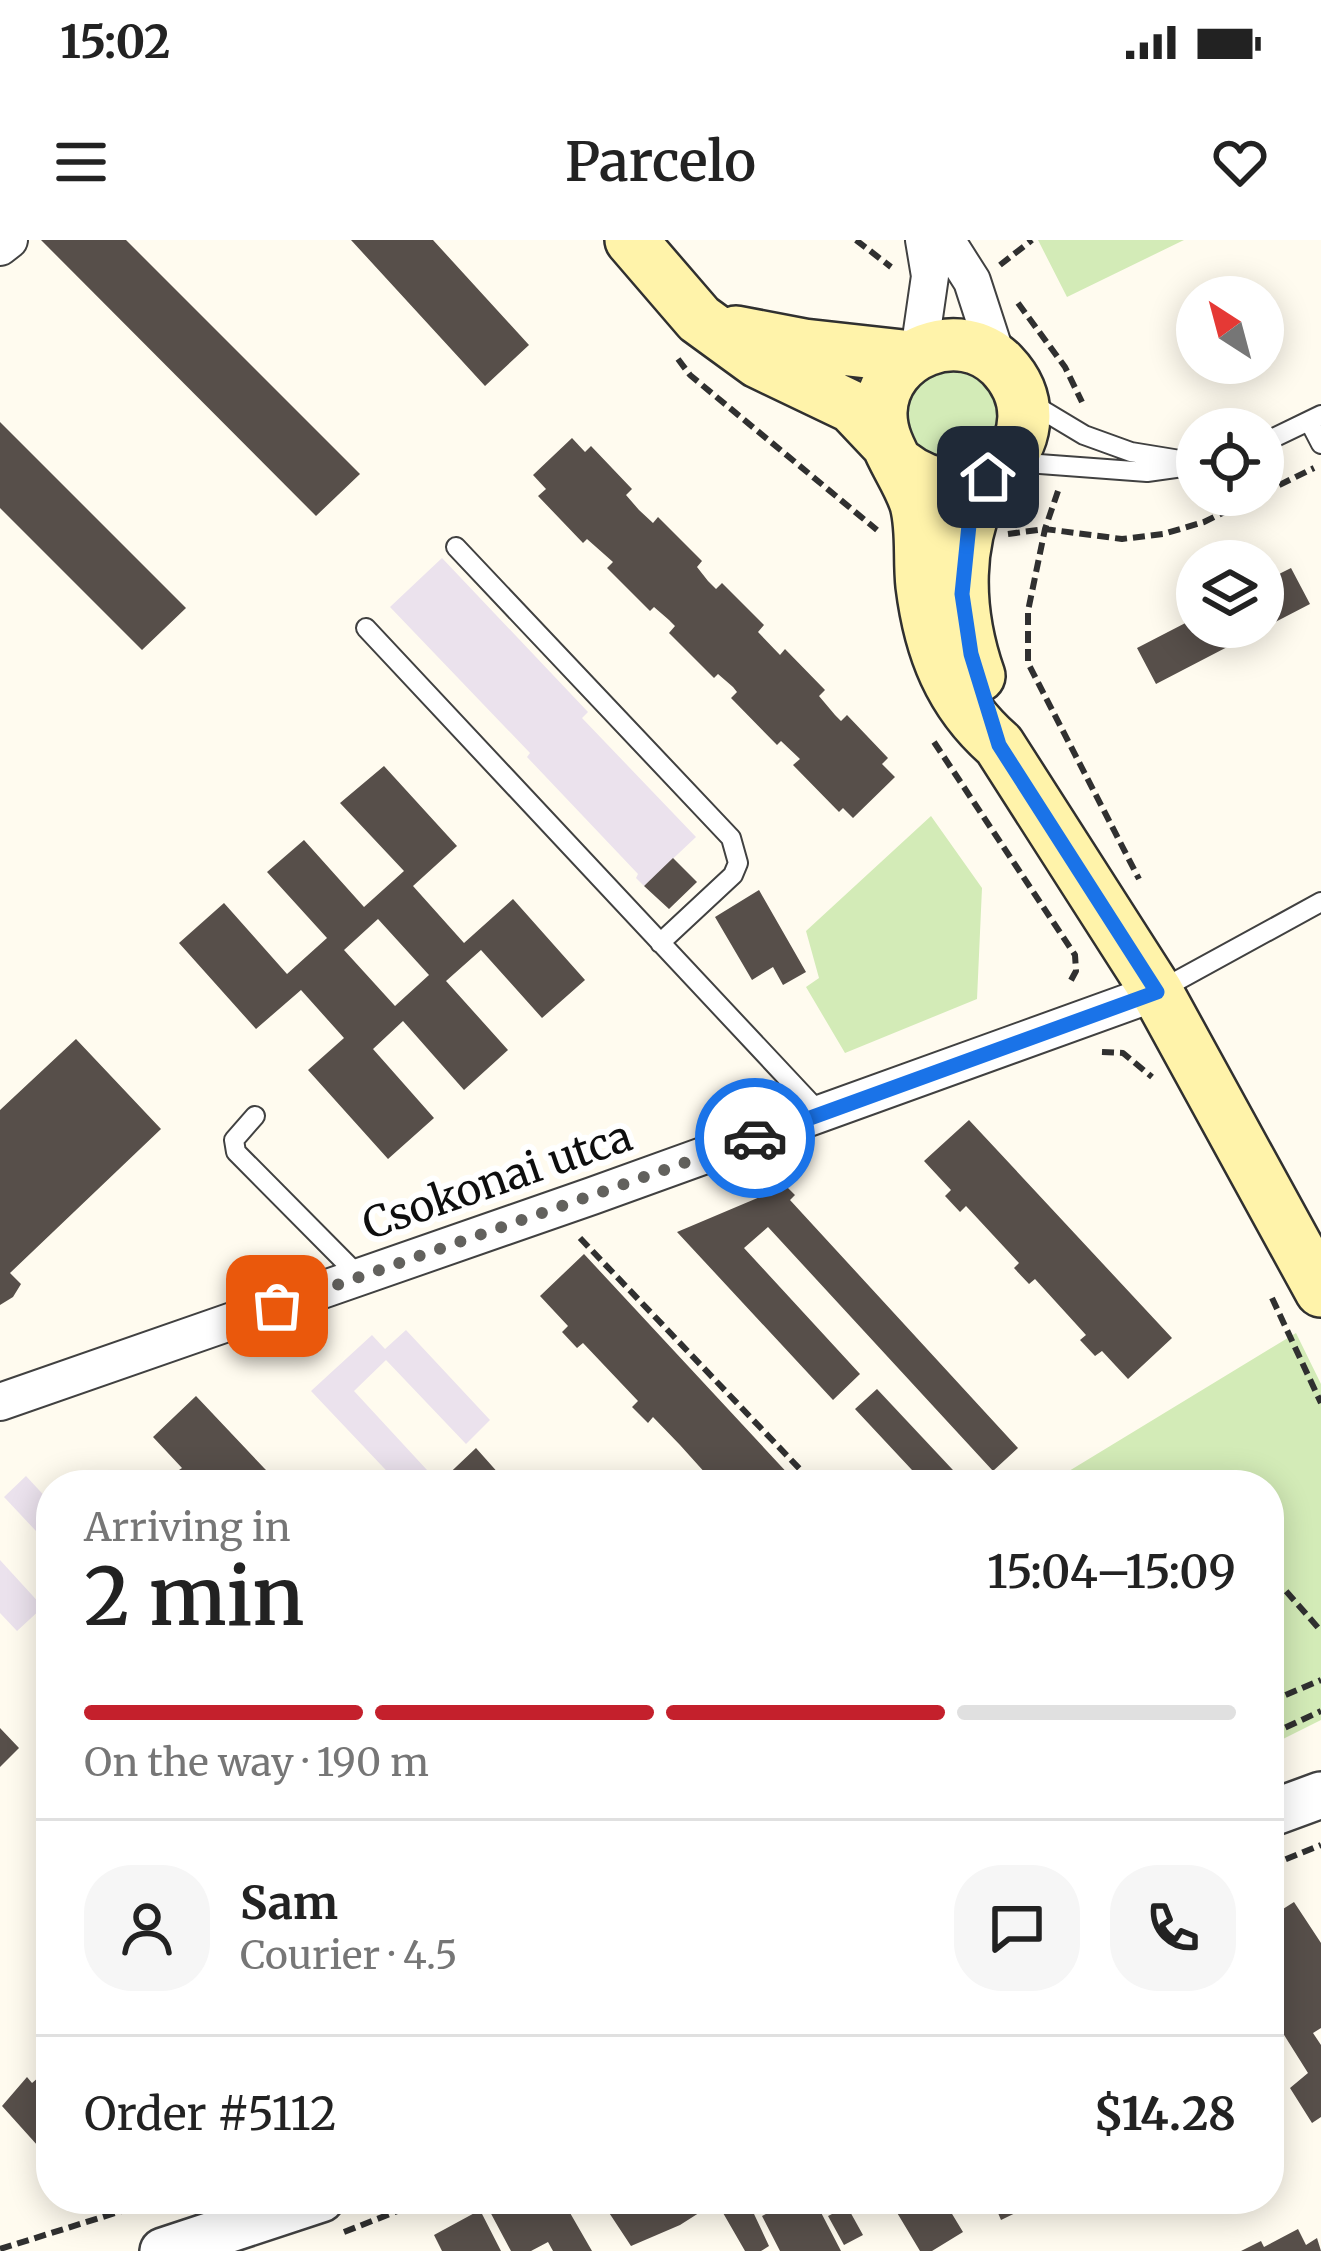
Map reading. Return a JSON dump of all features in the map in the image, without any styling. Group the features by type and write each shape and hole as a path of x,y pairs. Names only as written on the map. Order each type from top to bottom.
{"main road":[{"path":"631,240 676,295 712,328 758,362 852,407 918,479 941,487 966,486 998,469"},
{"path":"712,328 804,345 916,354 951,344 968,346 1010,379 1023,420 1018,442 970,515 963,616 999,745"},
{"path":"916,354 887,386 881,404 892,453 918,512 922,585 943,668 971,720 999,745 1157,992 1321,1291"}],"street":[{"path":"0,247 9,240"},
{"path":"916,354 930,276 924,240"},
{"path":"946,240 972,280 1010,379"},
{"name":"Csokonai utca","path":"0,1402 1157,992"},
{"path":"163,2251 330,2216"}],"lane":[{"path":"1010,379 1084,435 1176,460"},
{"path":"1284,433 1315,418 1321,444"},
{"path":"998,469 1147,472 1176,467"},
{"path":"456,547 731,838 738,863 733,874 660,943"},
{"path":"366,628 820,1113"},
{"path":"1157,992 1321,902"},
{"path":"255,1116 234,1140 236,1152 359,1276"}],"path":[{"path":"994,270 1032,240"},
{"path":"1284,482 1321,464"},
{"path":"1067,467 1045,529 1028,611 1028,664 1146,892"},
{"path":"966,541 1045,529 1122,539 1163,534 1216,516"},
{"path":"932,739 1075,955 1076,971 1067,987"},
{"path":"1100,1052 1123,1053 1164,1086"},
{"path":"599,1231 580,1238 800,1470"},
{"path":"1269,1292 1321,1403"},
{"path":"1284,1590 1321,1631"},
{"path":"1284,1696 1321,1680"},
{"path":"1284,1728 1321,1711"},
{"path":"1284,1860 1321,1845"},
{"path":"0,2249 112,2214"}],"shaded area":[{"path":"442,558 588,712 582,718 696,837 644,886 638,874 527,757 530,753 390,607"},
{"path":"406,1330 490,1420 466,1444 386,1360 354,1391 427,1470 386,1470 311,1391 372,1335 385,1349"},
{"path":"26,1476 36,1487 36,1531 4,1497"},
{"path":"0,1560 36,1599 36,1613 17,1631 0,1613"}],"green space":[{"path":"1038,240 1184,240 1067,297"},
{"path":"952,369 984,382 997,414 984,446 952,459 920,446 907,414 920,382"},
{"path":"931,816 982,888 977,999 845,1053 806,987 819,978 806,931"},
{"path":"1296,1333 1321,1384 1321,1720 1284,1738 1284,1470 1071,1470"}],"building":[{"path":"41,240 126,240 360,474 316,516"},
{"path":"351,240 433,240 529,345 485,386"},
{"path":"0,422 186,608 142,650 0,508"},
{"path":"572,438 585,452 591,446 632,489 626,495 639,510 653,523 658,517 702,561 697,567 708,581 716,589 722,583 764,625 758,632 780,655 785,649 825,690 819,696 835,715 841,721 847,715 888,758 882,764 895,777 853,818 843,808 839,812 793,765 800,759 781,741 777,745 731,698 737,692 733,687 718,674 714,678 669,633 675,626 654,607 650,611 607,568 613,562 587,539 583,543 538,496 546,489 533,475"},
{"path":"1291,568 1310,604 1284,618 1284,572"},
{"path":"1176,628 1176,648 1225,648 1156,684 1137,648"},
{"path":"384,766 457,846 413,886 464,943 513,899 585,980 542,1018 481,950 446,981 508,1050 464,1090 403,1021 373,1049 434,1118 388,1159 308,1070 344,1038 301,990 256,1029 179,943 224,903 287,974 327,938 267,872 304,840 364,907 404,871 340,803","holes":["378,919 429,975 395,1006 344,950"]},
{"path":"673,858 697,882 669,909 644,886"},
{"path":"759,890 806,972 783,985 773,967 752,980 715,917"},
{"path":"76,1039 161,1129 10,1273 21,1284 0,1305 0,1110"},
{"path":"969,1120 1172,1338 1128,1379 1102,1351 1095,1356 1080,1340 1086,1335 1035,1279 1029,1284 1014,1268 1019,1263 966,1206 960,1212 945,1196 951,1190 924,1161"},
{"path":"786,1186 795,1195 790,1200 1018,1448 992,1470 768,1227 744,1248 860,1374 833,1400 677,1232"},
{"path":"584,1254 785,1470 702,1470 653,1417 648,1423 632,1407 638,1401 583,1343 577,1348 562,1332 568,1326 540,1296"},
{"path":"877,1389 953,1470 912,1470 855,1409"},
{"path":"196,1396 267,1470 179,1470 182,1468 153,1437"},
{"path":"476,1448 496,1470 453,1470"},
{"path":"0,1728 19,1748 0,1767"},
{"path":"1294,1902 1321,1943 1321,2028 1313,2033 1321,2045 1321,2117 1312,2123 1290,2088 1308,2073 1284,2035 1284,1908"},
{"path":"27,2077 32,2083 36,2080 36,2144 2,2106"},
{"path":"473,2214 482,2214 501,2251 442,2251 434,2235"},
{"path":"491,2214 571,2214 592,2251 553,2251 548,2242 531,2251 511,2251"},
{"path":"610,2214 697,2214 680,2225 631,2246"},
{"path":"724,2214 754,2214 769,2246 745,2251"},
{"path":"822,2214 841,2251 780,2251 762,2216"},
{"path":"851,2214 863,2235 844,2245 828,2216"},
{"path":"898,2214 952,2214 963,2232 932,2251 920,2251"},
{"path":"1298,2229 1306,2245 1317,2238 1321,2251 1241,2251 1261,2241 1264,2247"}],"way so far":[{"path":"277,1306 755,1138"}],"route":[{"path":"755,1138 1157,992 999,745 971,654 962,594 970,515 988,477"}]}
